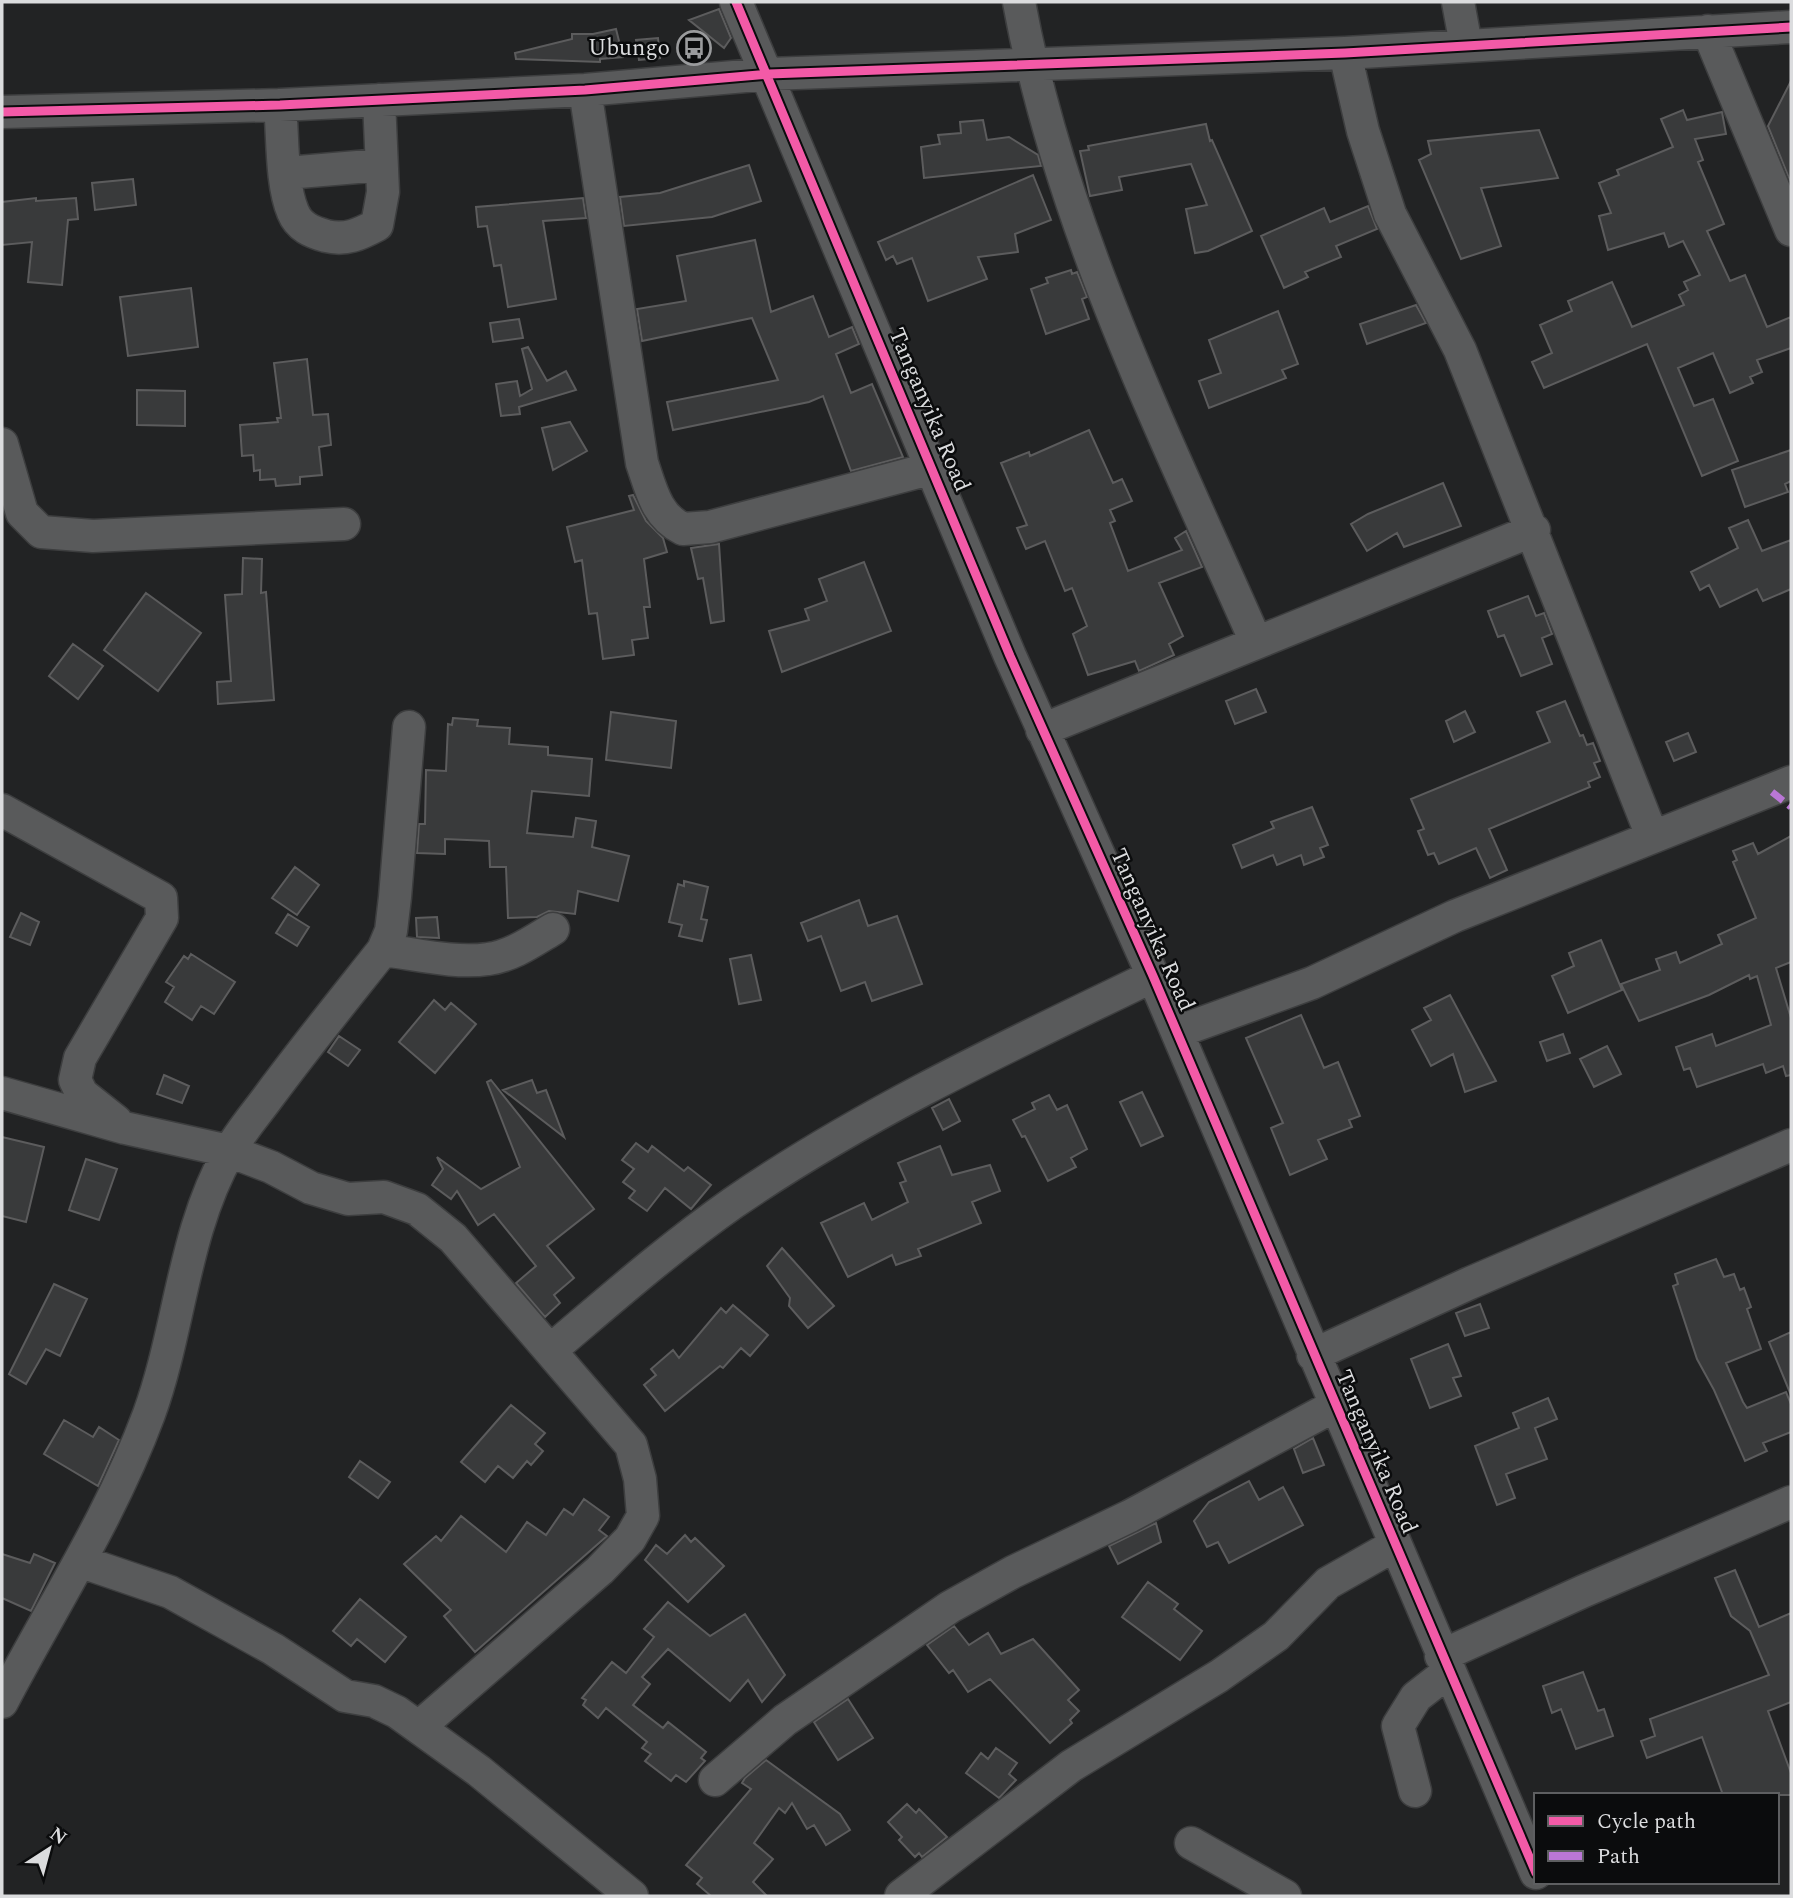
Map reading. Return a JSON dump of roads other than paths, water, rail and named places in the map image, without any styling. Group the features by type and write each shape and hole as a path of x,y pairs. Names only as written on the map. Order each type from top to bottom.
{"street":[{"name":"Tanganyika Road","path":"736,2 769,74 1042,730 1153,976 1534,1868"},
{"path":"1019,2 1031,66 1088,250 1256,642"},
{"path":"1458,2 1466,45"},
{"path":"2,112 281,105 585,90 769,74 1345,53 1791,27"},
{"path":"1708,31 1791,230"},
{"path":"1345,53 1363,131 1390,214 1460,351 1534,530 1652,836"},
{"path":"585,90 642,463 654,499 662,512 683,528 710,527 933,468"},
{"path":"281,105 293,214 309,232 332,237 354,237 377,225 382,206 379,100"},
{"path":"287,173 381,165"},
{"path":"2,444 22,513 41,532 93,536 345,524"},
{"path":"1042,730 1534,530"},
{"path":"2,1702 82,1562 149,1413 176,1319 192,1244 229,1151 296,1060 383,950 391,930 395,897 409,727"},
{"path":"1177,1032 1312,983 1455,916 1652,836 1772,792 1791,782"},
{"path":"2,810 161,898 162,918 80,1058 75,1080 82,1094 125,1128"},
{"path":"383,950 488,960 519,949 553,929"},
{"path":"551,1350 647,1268 734,1203 855,1128 972,1065 1153,976"},
{"path":"2,1093 125,1128 229,1151 271,1167 311,1188 348,1199 384,1197 417,1209 453,1238 631,1445 640,1479 643,1516 630,1539 600,1570 419,1727"},
{"path":"1313,1355 1470,1283 1791,1145"},
{"path":"715,1780 785,1720 950,1607 1013,1572 1130,1516 1336,1405"},
{"path":"1415,1791 1398,1726 1416,1697 1445,1664 1584,1591 1791,1502"},
{"path":"901,1896 1071,1766 1219,1676 1276,1636 1328,1583 1395,1545"},
{"path":"82,1562 170,1592 273,1649 345,1696 374,1701 419,1727 533,1814 632,1896"},
{"path":"1191,1843 1276,1888 1285,1896"}],"place":[{"name":"Ubungo","path":"694,48"}]}
